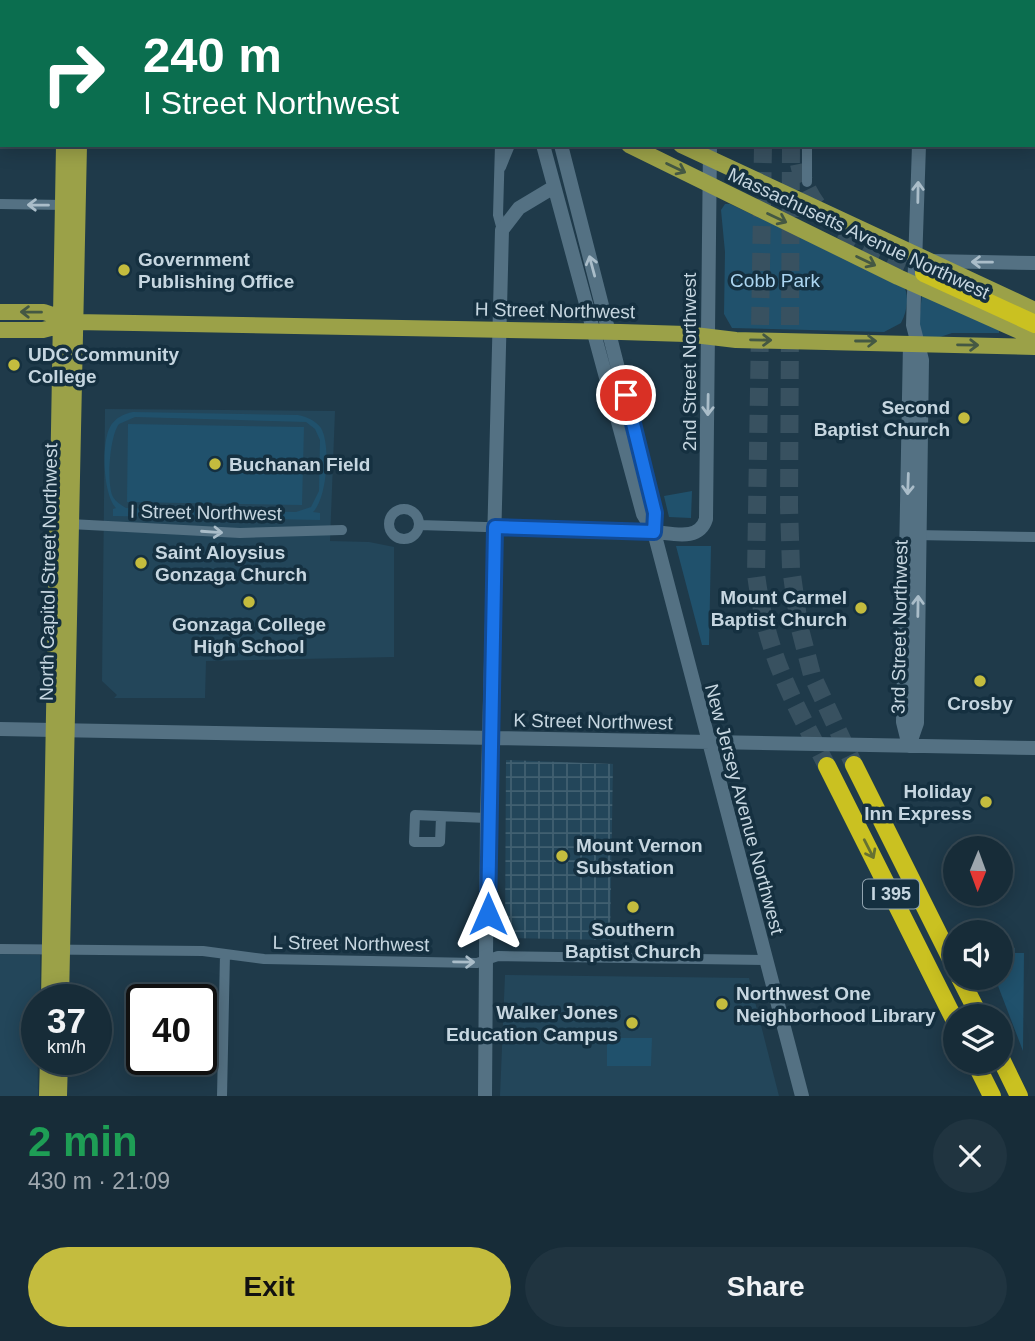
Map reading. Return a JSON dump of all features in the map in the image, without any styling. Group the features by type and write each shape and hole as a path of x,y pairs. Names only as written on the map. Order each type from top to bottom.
{"highway":[{"path":"921,268 1035,324"},
{"name":"I 395","path":"854,765 943,943"},
{"name":"I 395","path":"827,766 946,1004"},
{"path":"981,1074 992,1096"},
{"path":"1008,1074 1019,1096"}],"main road":[{"path":"64,147 70,205"},
{"path":"70,205 79,147"},
{"name":"New Jersey Avenue Northwest","path":"544,147 554,187 602,331 655,513 654,532 707,743 802,1096"},
{"name":"New Jersey Avenue Northwest","path":"561,147 602,331"},
{"name":"Massachusetts Avenue Northwest","path":"633,147 818,237 921,268 1035,310"},
{"name":"Massachusetts Avenue Northwest","path":"689,147 710,152 736,172 817,209 921,268 1035,338"},
{"name":"3rd Street Northwest","path":"909,746 917,723 913,535 913,325 921,268 919,147"},
{"name":"2nd Street Northwest","path":"654,532 694,534 705,523 710,152"},
{"path":"485,1096 488,818 502,230 519,208 554,187"},
{"name":"North Capitol Street Northwest","path":"60,730 70,524 65,322 70,205"},
{"path":"921,268 1035,263"},
{"path":"0,312 44,312 65,322"},
{"path":"0,330 43,330 65,322"},
{"name":"H Street Northwest","path":"65,322 602,331 709,336 736,340 1035,347"},
{"path":"60,984 56,949 66,416"},
{"name":"K Street Northwest","path":"0,729 1035,748"},
{"path":"51,984 56,949"},
{"path":"47,1096 48,1075"},
{"path":"59,1096 60,1075"}],"street":[{"path":"500,147 498,215 502,230"},
{"path":"500,170 509,147"},
{"path":"807,147 807,182"},
{"path":"0,204 70,205"},
{"name":"I Street Northwest","path":"70,524 240,533 342,530"},
{"path":"419,525 654,532"},
{"path":"913,535 1035,537"},
{"path":"441,817 488,818"},
{"name":"L Street Northwest","path":"0,948 225,954 264,959 474,962 501,957 765,960"},
{"path":"222,1096 225,954"}],"shaded area":[{"name":"Gonzaga College High School","path":"105,409 335,411 330,541 369,542 394,547 394,657 206,661 205,698 114,698 117,695 102,681"},
{"path":"506,760 613,764 610,940 505,938"},
{"path":"0,954 40,955 40,984 21,984 21,1075 38,1075 38,1096 0,1096"},
{"name":"Walker Jones Education Campus","path":"505,975 749,978 779,1096 500,1096"}],"green space":[{"name":"Cobb Park","path":"725,204 903,285 907,304 901,323 884,332 732,328 724,314 725,252 721,210"},
{"path":"922,295 999,330 999,333 952,333 940,337 923,337 918,330"},
{"path":"133,412 298,415 311,419 321,428 326,446 322,496 313,512 320,513 320,520 113,516 113,509 116,508 106,481 105,445 112,424 120,417","holes":["135,417 306,422 315,429 320,440 319,491 311,507 296,512 126,508 113,497 109,471 113,438 119,424"]},
{"name":"Buchanan Field","path":"128,424 304,427 302,505 127,502"},
{"path":"692,491 691,518 669,517 664,496"},
{"path":"676,546 711,546 709,645 702,645"},
{"path":"1015,948 1015,953 1024,953 1023,1051 1013,1025 1013,1004 1005,1004 1000,990 1013,990"},
{"path":"607,1038 652,1038 651,1066 607,1066"}],"tunnel":[{"path":"763,147 756,574 760,602 773,651 791,696 827,766"},
{"path":"791,147 791,568 799,625 812,675 854,765"},
{"path":"799,164 806,186 830,220 865,245 924,273"}],"place":[{"name":"Government Publishing Office","path":"124,270"},
{"name":"UDC Community College","path":"14,365"},
{"name":"Second Baptist Church","path":"964,418"},
{"name":"Buchanan Field","path":"215,464"},
{"name":"Saint Aloysius Gonzaga Church","path":"141,563"},
{"name":"Gonzaga College High School","path":"249,602"},
{"name":"Mount Carmel Baptist Church","path":"861,608"},
{"name":"Crosby","path":"980,681"},
{"name":"Holiday Inn Express","path":"986,802"},
{"name":"Mount Vernon Substation","path":"562,856"},
{"name":"Southern Baptist Church","path":"633,907"},
{"name":"Northwest One Neighborhood Library","path":"722,1004"},
{"name":"Walker Jones Education Campus","path":"632,1023"}],"route":[{"path":"488,914 495,527 654,532 655,513 626,395"}]}
